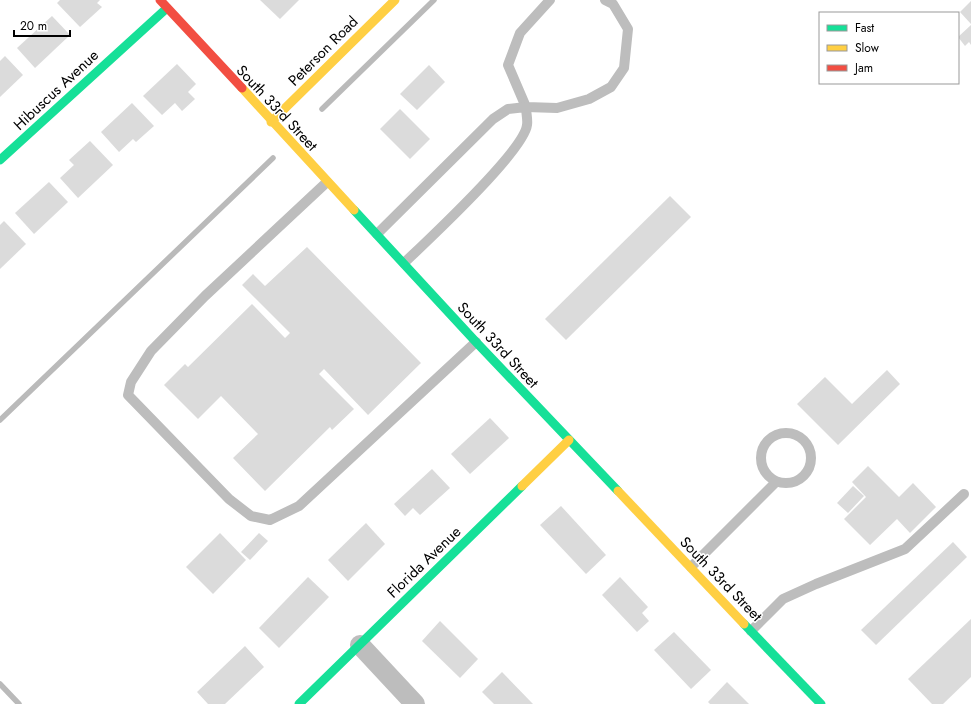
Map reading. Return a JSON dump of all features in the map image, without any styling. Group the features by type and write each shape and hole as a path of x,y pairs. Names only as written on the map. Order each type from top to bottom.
{"street":[{"name":"South 33rd Street","path":"160,0 326,182 377,234 476,342 821,704"},
{"name":"Peterson Road","path":"271,122 395,0"},
{"name":"Hibuscus Avenue","path":"0,160 167,8"},
{"name":"Florida Avenue","path":"299,704 569,440"},
{"path":"360,645 415,704"}],"lane":[{"path":"404,263 466,203 506,159 527,126 526,107 508,65 520,33 550,0"},
{"path":"377,234 493,119 508,109 526,107 557,108 589,99 611,87 624,68 628,29 613,4 605,0"},
{"path":"326,182 205,296 151,351 131,382 128,395 229,499 251,516 270,520 299,506 476,342"},
{"path":"787,432 804,440 810,449 812,459 810,468 804,477 796,482 786,484 776,482 768,476 762,468 760,458 762,448 768,440 777,434 787,432"},
{"path":"690,567 776,482"},
{"path":"751,631 783,599 816,584 905,549 964,494"}],"building":[{"path":"60,0 100,0 97,3 102,7 80,27 57,3"},
{"path":"260,0 299,0 280,19"},
{"path":"971,1 971,24 960,12"},
{"path":"52,16 70,35 35,68 17,48"},
{"path":"971,25 971,45 969,42 965,46 959,36"},
{"path":"5,56 23,75 0,97 0,61"},
{"path":"177,64 196,84 188,92 195,99 182,111 175,103 162,115 143,96"},
{"path":"429,65 445,82 417,110 400,94"},
{"path":"132,103 154,126 136,142 133,139 119,152 101,132"},
{"path":"400,109 430,139 410,159 380,129"},
{"path":"90,141 113,165 78,198 60,178 74,165 69,160"},
{"path":"49,182 68,202 34,234 15,213"},
{"path":"670,196 691,217 566,340 545,319"},
{"path":"4,221 26,244 0,269 0,225"},
{"path":"307,247 421,363 368,415 324,369 319,374 354,409 332,430 330,427 265,491 233,458 258,434 221,396 198,419 164,385 185,364 188,367 252,304 285,338 290,333 242,285 253,274 265,286"},
{"path":"887,370 900,384 838,445 797,404 825,377 852,404"},
{"path":"490,418 509,438 470,474 451,454"},
{"path":"868,466 899,497 913,483 936,507 910,533 897,519 870,545 844,519 866,497 852,482"},
{"path":"432,469 450,488 420,515 413,508 405,516 394,504"},
{"path":"853,486 864,496 848,513 837,503"},
{"path":"561,506 606,555 586,574 540,525"},
{"path":"366,523 385,544 348,581 328,560"},
{"path":"220,533 246,560 213,594 186,567"},
{"path":"259,533 268,541 250,560 241,552"},
{"path":"953,542 967,557 876,645 861,630"},
{"path":"308,577 329,597 279,648 259,628"},
{"path":"620,577 648,607 642,613 649,621 637,632 602,595"},
{"path":"971,619 971,677 943,704 932,704 908,679"},
{"path":"440,621 478,659 460,678 422,641"},
{"path":"674,632 711,670 691,689 654,650"},
{"path":"245,646 264,667 225,704 208,704 197,692"},
{"path":"502,672 533,704 494,704 482,692"},
{"path":"727,682 749,704 710,704 708,702"}],"waterway":[{"path":"322,109 434,0"},
{"path":"0,420 273,158"},
{"path":"0,684 19,704"}],"traffic: fast":[{"path":"0,160 167,8"},
{"path":"354,210 476,342 618,491"},
{"path":"299,704 522,486"},
{"path":"744,624 821,704"}],"traffic: slow":[{"path":"271,122 395,0"},
{"path":"242,88 354,210"},
{"path":"522,486 569,440"},
{"path":"618,491 744,624"}],"traffic: jam":[{"path":"160,0 242,88"}]}
